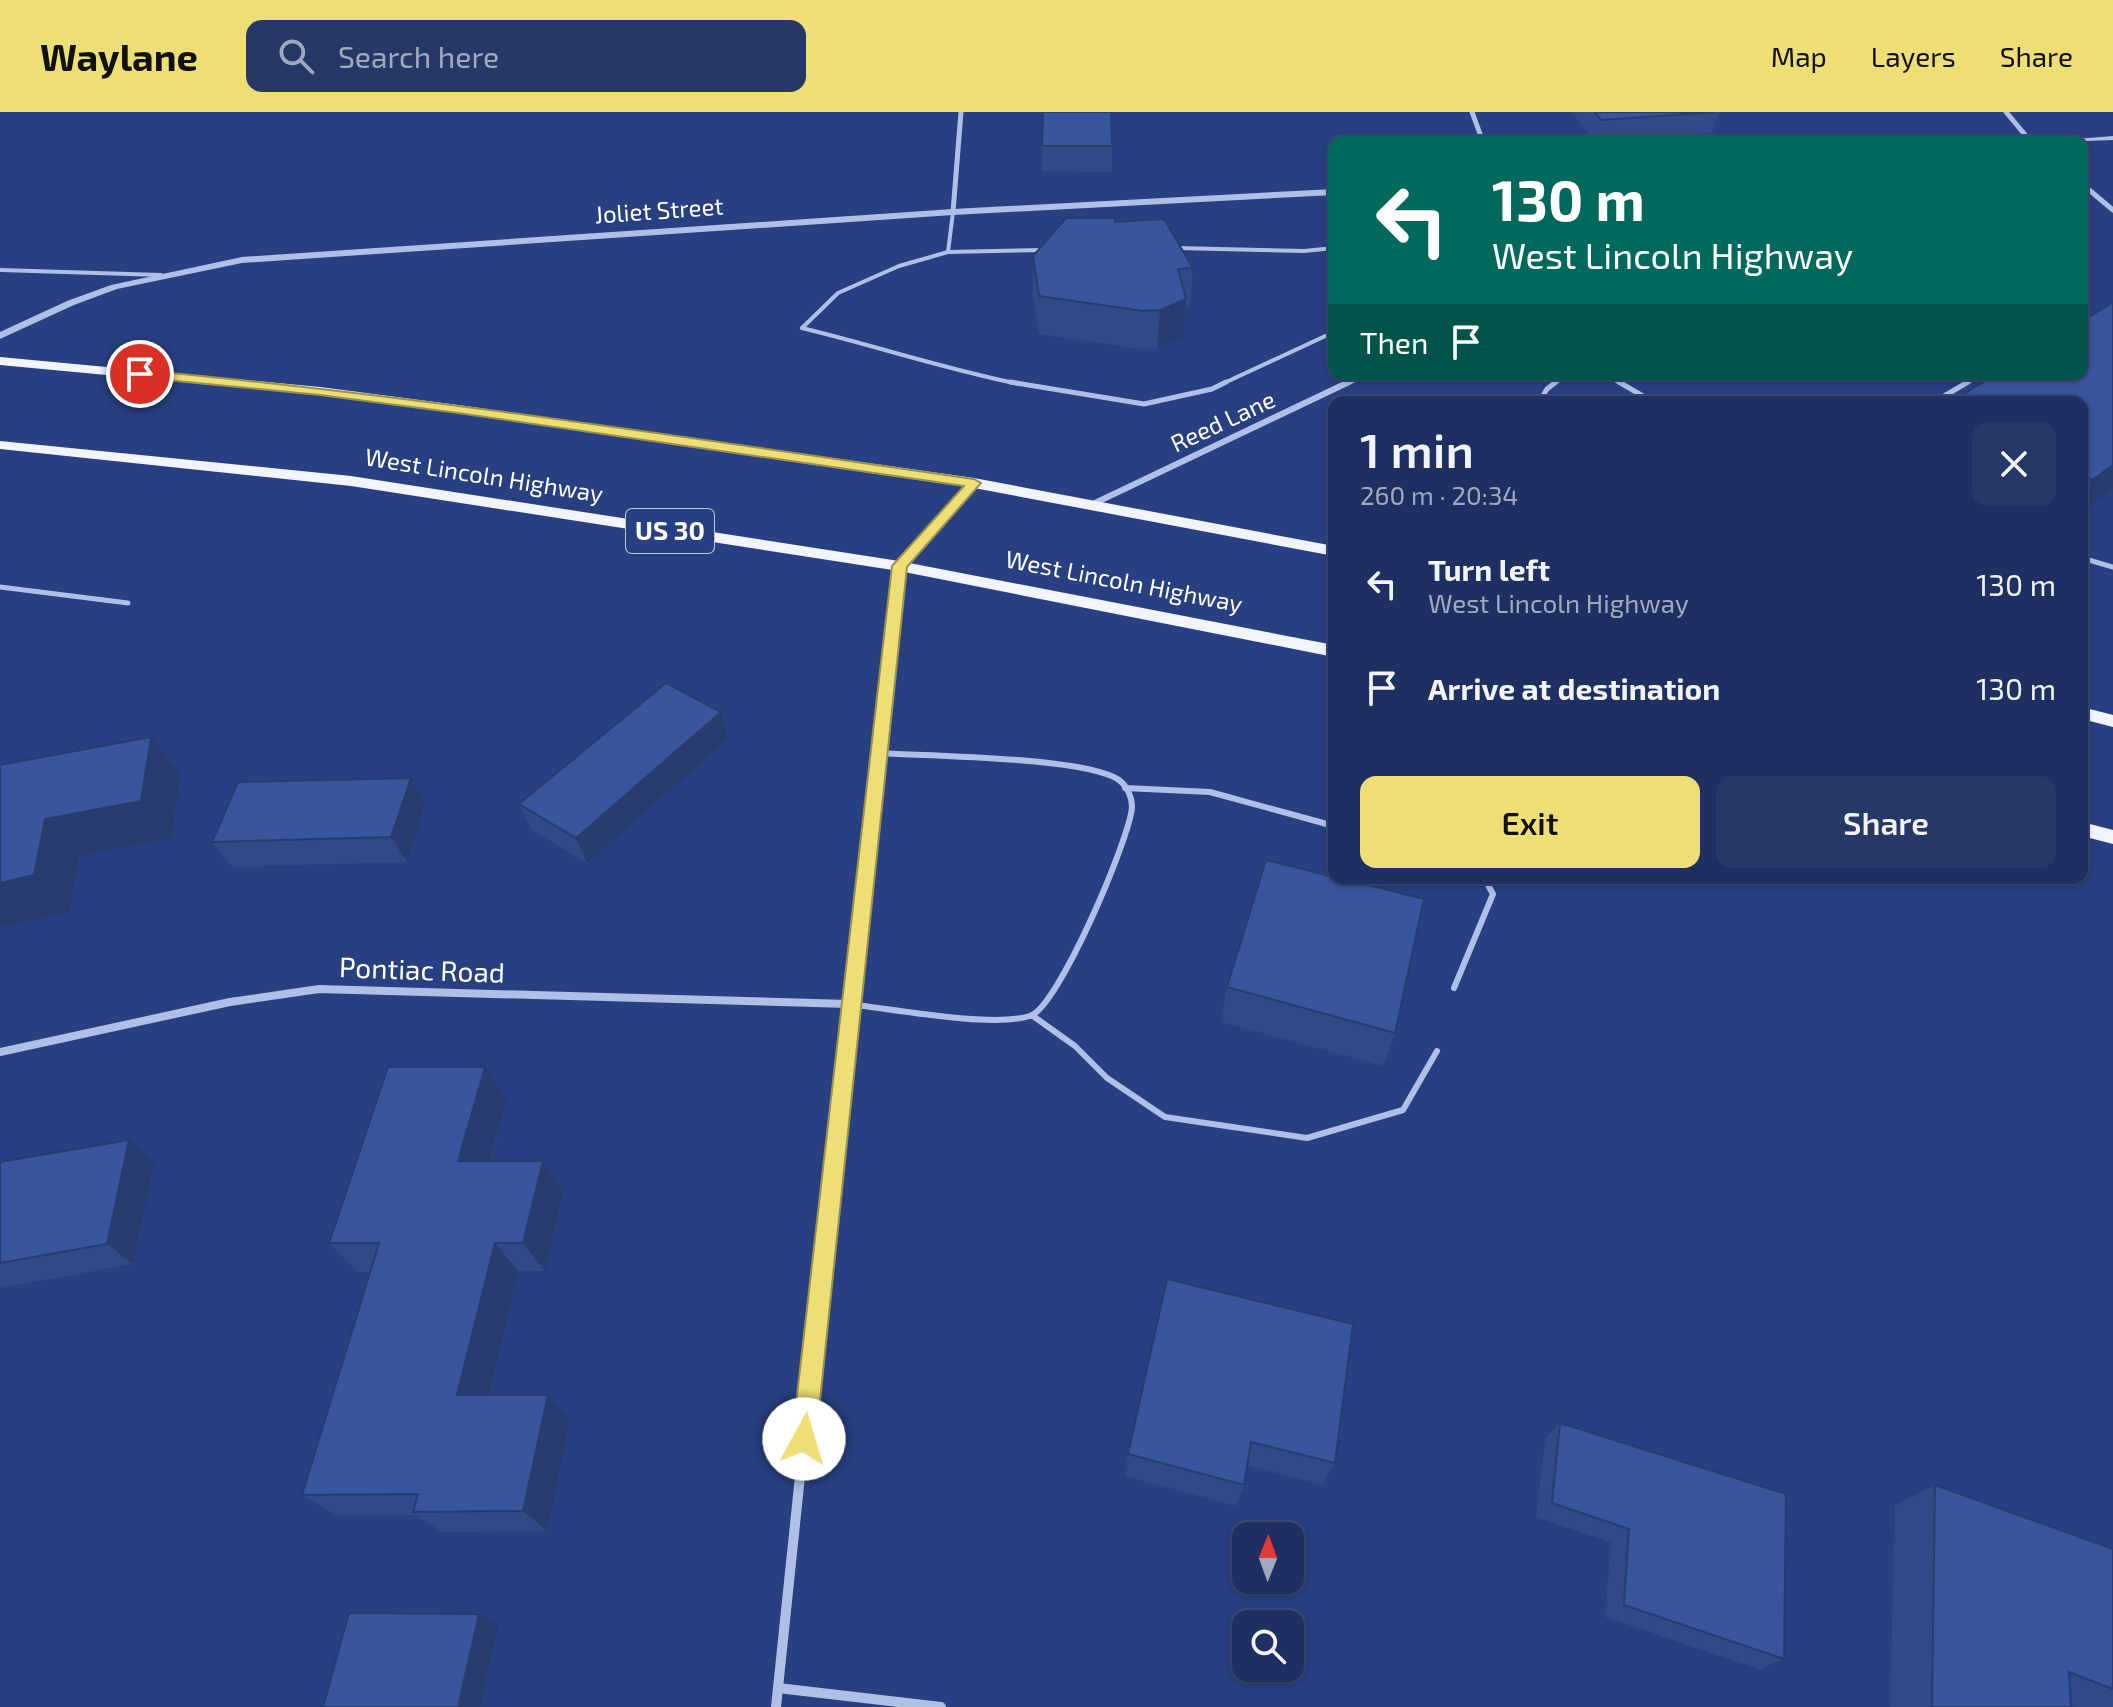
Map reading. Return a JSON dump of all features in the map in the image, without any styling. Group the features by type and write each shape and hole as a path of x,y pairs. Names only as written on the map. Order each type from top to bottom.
{"main road":[{"path":"0,361 320,391 974,483 1095,503 1328,550"},
{"name":"West Lincoln Highway","path":"0,445 351,481 899,566 1328,650"},
{"path":"2088,715 2113,721"},
{"path":"2088,831 2113,837"}],"street":[{"path":"953,212 961,112"},
{"path":"1472,112 1481,136"},
{"path":"2006,112 2026,136"},
{"path":"2088,140 2113,138"},
{"path":"2088,189 2113,210"},
{"name":"Joliet Street","path":"0,336 72,302 161,275 293,254 953,212 1328,192"},
{"name":"Reed Lane","path":"1095,503 1354,380"},
{"path":"776,1707 849,1004 899,566 974,483"},
{"name":"Pontiac Road","path":"0,1052 230,1002 319,989 849,1004"},
{"path":"778,1688 941,1707"}],"lane":[{"path":"948,252 953,212"},
{"path":"1168,248 1304,251 1328,249"},
{"path":"1059,250 948,252 899,266 838,293 802,328 870,345 943,369 1052,391 1144,404 1212,389 1328,335"},
{"path":"0,270 161,275"},
{"path":"1543,396 1560,380"},
{"path":"1614,380 1642,396"},
{"path":"1944,396 1972,380"},
{"path":"2088,560 2113,567"},
{"path":"0,587 128,603"},
{"path":"849,1004 998,1020 1033,1016 1053,996 1089,923 1125,836 1132,805 1120,781 1104,773 1060,764 879,753"},
{"path":"1125,788 1210,792 1328,824"},
{"path":"1454,988 1493,894 1487,884"},
{"path":"1033,1016 1075,1046 1107,1078 1165,1117 1307,1138 1403,1110 1437,1051"}],"building":[{"path":"1043,112 1111,112 1112,146 1042,146"},
{"path":"1595,112 1716,112 1601,120"},
{"path":"1066,218 1115,218 1115,222 1164,219 1193,268 1178,269 1186,299 1160,310 1143,311 1039,296 1033,256"},
{"path":"2113,302 2113,465 2092,480 2088,478 2088,396 1961,396 1986,380 2088,380 2088,317"},
{"path":"666,683 721,712 576,838 519,804"},
{"path":"151,737 141,801 45,819 34,875 0,883 0,765"},
{"path":"411,778 391,837 212,842 238,782"},
{"path":"1266,860 1328,876 1328,884 1364,884 1424,899 1395,1033 1227,987"},
{"path":"388,1067 485,1067 458,1161 543,1161 523,1243 495,1243 457,1395 548,1395 523,1511 413,1512 418,1494 302,1495 379,1243 329,1243"},
{"path":"129,1140 107,1244 0,1263 0,1162"},
{"path":"1167,1279 1353,1324 1335,1463 1251,1442 1244,1485 1128,1454"},
{"path":"1560,1423 1786,1494 1784,1659 1624,1605 1629,1529 1552,1503"},
{"path":"1935,1485 2113,1549 2113,1689 2069,1672 2071,1707 1932,1707"},
{"path":"349,1613 479,1614 458,1707 323,1707"}],"route":[{"path":"140,374 320,391 458,409 974,483 899,566 804,1439"}]}
